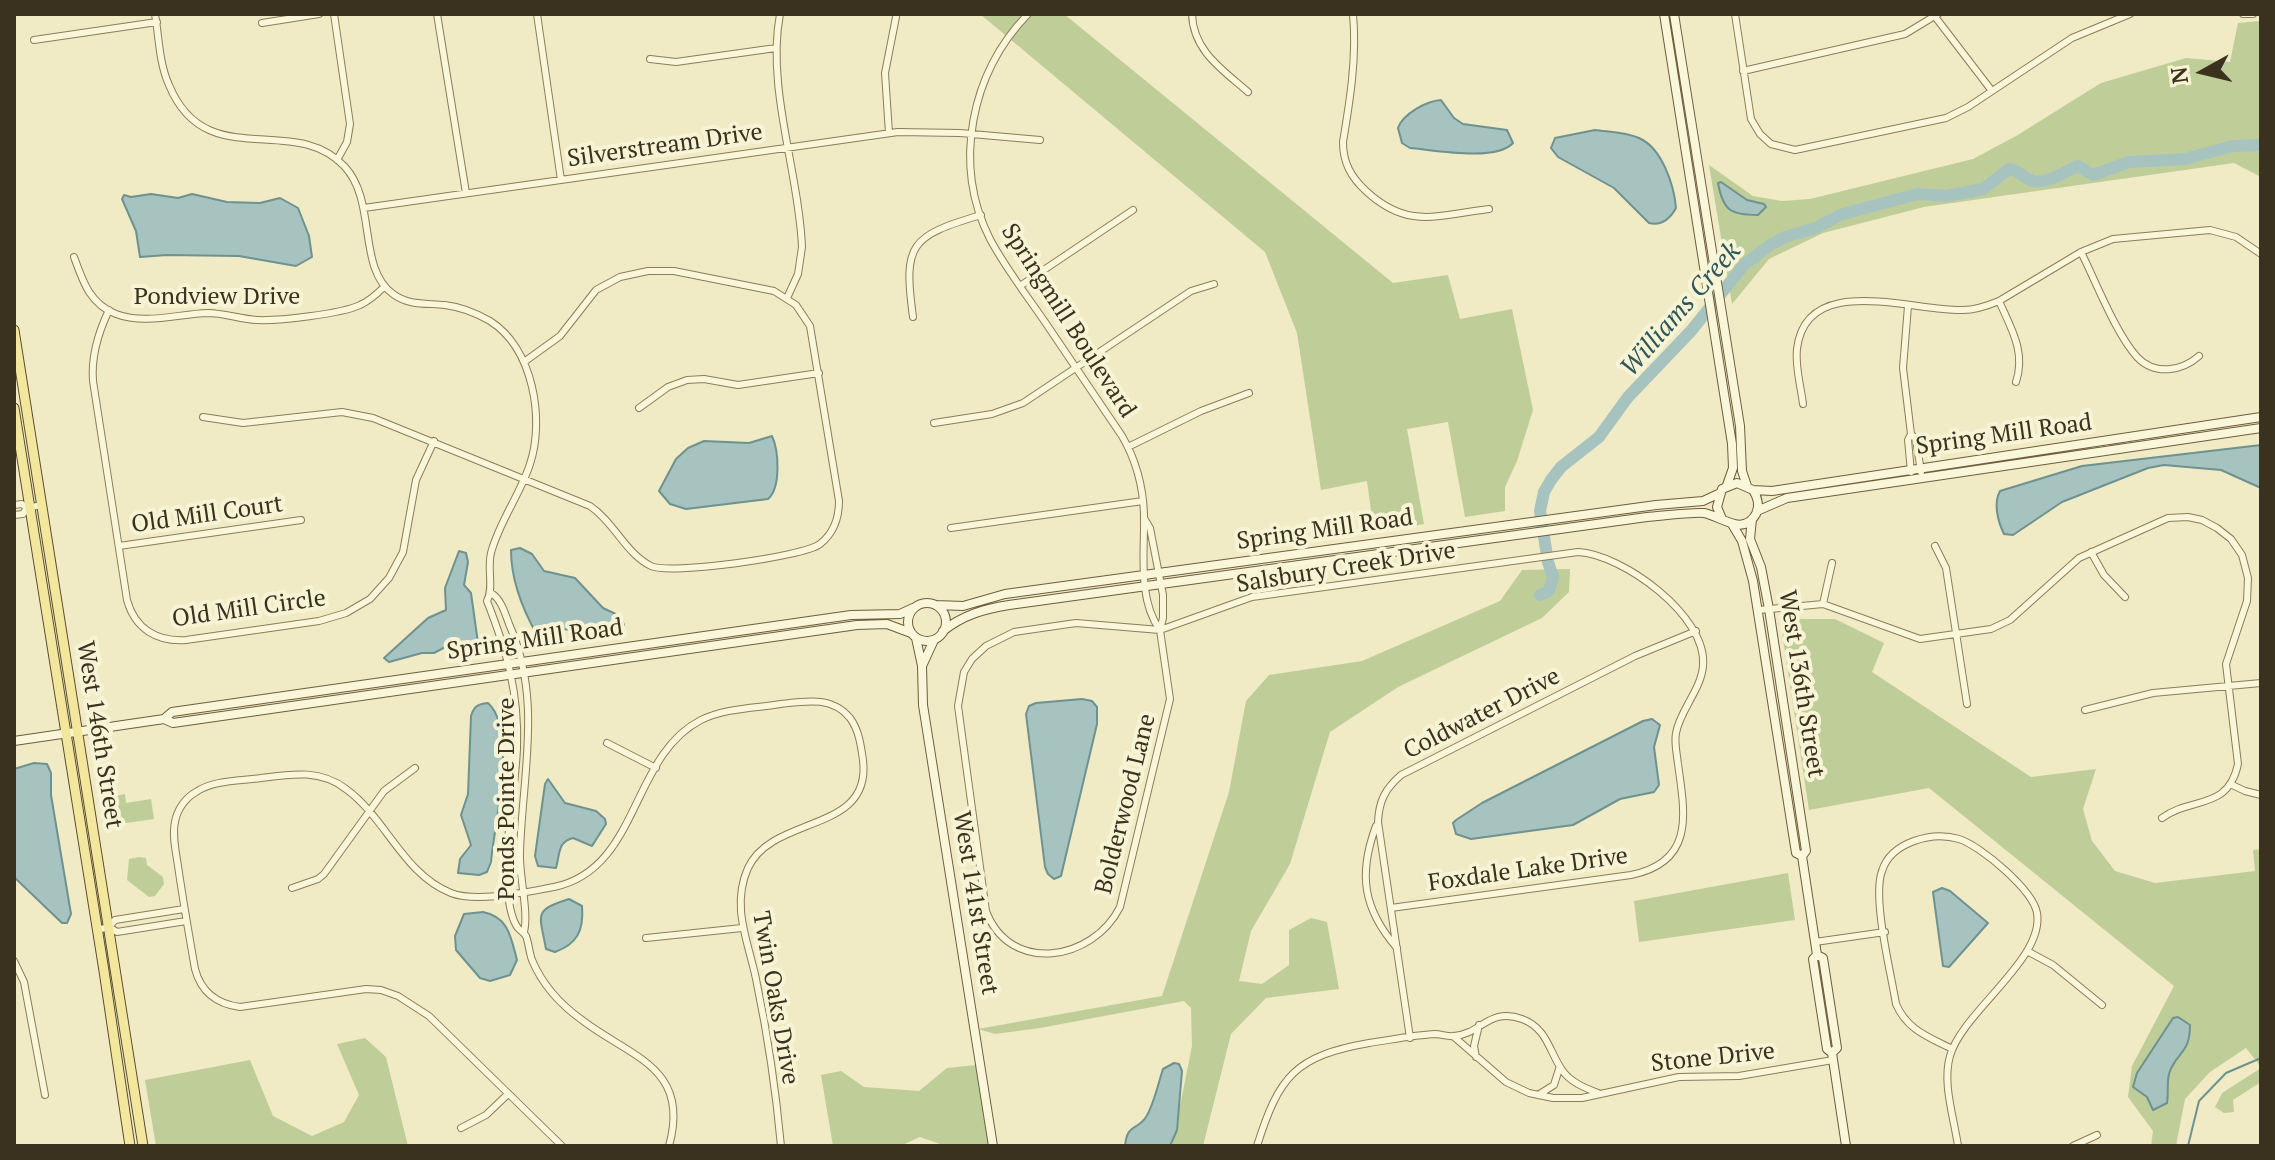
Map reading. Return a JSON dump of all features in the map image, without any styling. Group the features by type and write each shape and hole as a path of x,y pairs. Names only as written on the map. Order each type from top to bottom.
{"main road":[{"name":"West 146th Street","path":"14,330 143,1146"},
{"name":"West 146th Street","path":"14,408 130,1146"},
{"path":"122,1097 135,1095"}],"street":[{"path":"262,23 319,14"},
{"path":"334,14 350,124 347,142 337,160"},
{"path":"437,14 466,193"},
{"path":"537,14 561,180"},
{"path":"780,14 776,48 802,247 798,274 787,298"},
{"name":"Springmill Boulevard","path":"1028,14 993,60 975,108 971,134 972,179 990,239 1128,447 1138,473 1143,501 1146,580"},
{"path":"1192,14 1195,34 1202,49 1248,92"},
{"path":"1353,14 1355,41 1343,142 1350,174 1382,204 1408,217 1489,209"},
{"path":"1664,14 1733,454 1733,471 1727,486 1719,494 1717,507 1722,519 1732,524 1743,524 1755,515 1758,500 1742,471 1740,426 1674,14"},
{"path":"1735,14 1749,109 1756,129 1771,144 1787,149 1806,149 1946,118 2072,38 2130,14"},
{"path":"2243,14 2253,14"},
{"path":"1743,71 1905,34 1936,15 1992,91"},
{"path":"889,133 885,73 896,17"},
{"path":"34,40 156,18 168,84 181,107 198,123 225,136 311,145 337,160 353,177 364,208 374,266 384,287 408,302 449,305 477,314 505,334 524,362 560,336 596,290 620,277 648,271 674,271 766,288 787,298 796,305 810,326 839,509 833,529 822,543 807,551 662,570 638,558 600,513 574,499 373,418 330,412 243,423 203,417"},
{"path":"650,59 676,62 776,48"},
{"name":"Silverstream Drive","path":"364,208 889,133 917,131 1040,140"},
{"path":"1020,286 1133,210"},
{"path":"913,317 908,272 914,250 933,232 981,215"},
{"path":"1803,404 1796,352 1802,332 1815,315 1830,304 1843,301 1961,311 1983,307 1999,301 2081,252 2113,239 2210,230 2236,237 2261,254"},
{"path":"2081,252 2113,317 2141,361 2157,369 2173,370 2199,356"},
{"name":"Pondview Drive","path":"74,257 89,294 109,310 134,319 210,313 273,319 352,308 384,287"},
{"path":"934,423 1011,408 1191,291 1214,284"},
{"path":"1999,301 2019,351 2020,369 2016,382"},
{"path":"1908,306 1903,368 1911,434 1916,439 1916,473"},
{"name":"Old Mill Circle","path":"109,310 97,340 92,373 127,600 133,617 146,631 165,640 186,640 331,618 370,599 397,566 407,539 416,480 434,441"},
{"name":"Ponds Pointe Drive","path":"524,362 531,388 535,427 532,455 491,554 488,572 491,593 487,601 511,669 517,744 508,834 508,893 517,927 524,932"},
{"path":"639,408 668,387 687,380 704,379 738,385 819,373"},
{"path":"1128,447 1201,411 1249,393"},
{"name":"Spring Mill Road","path":"1755,515 1787,498 1916,473 2261,417"},
{"name":"Spring Mill Road","path":"1750,488 1772,491 2261,428"},
{"path":"1727,486 1737,483 1750,488"},
{"name":"Spring Mill Road","path":"943,631 957,620 996,607 1146,580 1534,522 1703,501 1719,494"},
{"path":"951,528 1143,501"},
{"path":"14,505 22,504 29,508"},
{"path":"14,515 42,505"},
{"name":"Spring Mill Road","path":"1160,578 1653,516 1704,513 1722,519"},
{"name":"West 136th Street","path":"1755,515 1750,539 1761,567 1769,609 1806,851 1802,856 1817,955 1813,959 1827,1049 1833,1056 1846,1146"},
{"path":"1759,610 1823,604 1910,638 1920,639 2001,626 2070,563 2152,523 2177,517 2202,520 2231,539 2246,566 2247,601 2226,664 2238,755 2236,770 2230,784 2210,801 2180,808 2162,818"},
{"name":"Springmill Boulevard","path":"1144,518 1150,528 1160,578"},
{"name":"Old Mill Court","path":"119,546 301,520"},
{"name":"West 136th Street","path":"1732,524 1750,565 1796,853 1802,856"},
{"path":"1935,546 1946,568 1967,704"},
{"path":"2091,552 2104,575 2125,597"},
{"name":"Salsbury Creek Drive","path":"1011,946 991,925 983,894 958,706 964,672 972,659 986,646 1014,632 1076,623 1160,630 1252,597 1551,555 1589,553 1619,563 1674,606 1696,631"},
{"path":"1823,604 1832,563"},
{"name":"Bolderwood Lane","path":"1011,946 1038,954 1086,944 1112,923 1120,907 1170,699 1160,630 1163,618 1160,578"},
{"name":"Spring Mill Road","path":"936,605 963,606 1005,594 1146,580"},
{"name":"Bolderwood Lane","path":"1146,580 1152,619 1160,630"},
{"name":"Ponds Pointe Drive","path":"491,593 498,597 516,640 523,667 529,743 520,851 524,932 538,973 563,1005 596,1030 645,1059 659,1074 672,1109 669,1146"},
{"path":"924,603 936,605 946,619 943,631 934,640 914,636 907,623 913,608 924,603"},
{"name":"Spring Mill Road","path":"14,741 164,719 173,723 851,615 900,614 913,608"},
{"name":"Spring Mill Road","path":"523,667 857,625 887,624 914,636"},
{"name":"Coldwater Drive","path":"1410,1038 1378,822 1382,797 1387,789 1401,775 1635,656 1696,631"},
{"name":"Foxdale Lake Drive","path":"1391,908 1631,875 1646,872 1668,858 1685,823 1675,742 1679,724 1703,666 1701,643 1696,631"},
{"name":"West 141st Street","path":"914,636 922,666 923,705 993,1146"},
{"name":"West 141st Street","path":"922,666 934,640"},
{"path":"2085,710 2153,693 2261,683"},
{"name":"Twin Oaks Drive","path":"656,768 677,737 703,719 728,712 819,701 844,712 857,730 864,764 855,798 838,813 766,845 755,856 741,889 742,928 757,983 781,1146"},
{"path":"562,1146 429,1016 388,992 366,989 240,1007 217,1001 198,980 185,915 174,838 175,822 182,805 200,789 289,774 310,774 341,785 369,811 413,865 438,886 462,896 484,897 561,885 596,867 617,842 656,768 607,743"},
{"path":"292,888 324,874 389,786 415,768"},
{"path":"2230,784 2261,795"},
{"path":"1378,822 1364,869 1366,887 1370,906 1381,930 1397,948"},
{"path":"1952,1049 1914,1029 1900,1014 1879,882 1887,860 1896,851 1914,841 1951,837 1970,844 2028,892 2038,916 2037,929 2027,951 1952,1049 1948,1077 1958,1146"},
{"path":"97,930 109,927 115,920 185,915"},
{"path":"109,927 117,932 185,915"},
{"path":"646,938 742,928"},
{"path":"1815,942 1885,932"},
{"path":"2027,951 2053,965 2102,1005"},
{"path":"14,961 24,982 45,1095"},
{"path":"1257,1146 1273,1099 1287,1079 1310,1059 1336,1049 1432,1034 1453,1036 1501,1016 1526,1020 1541,1031 1559,1065 1574,1082 1598,1093"},
{"path":"1476,1058 1474,1046 1479,1025"},
{"name":"Stone Drive","path":"1453,1036 1506,1082 1538,1095 1565,1099 1679,1077 1739,1076 1833,1056"},
{"path":"1538,1095 1554,1085 1559,1065"},
{"path":"461,1128 486,1115 508,1094"},
{"path":"2073,1146 2097,1135"}],"green space":[{"path":"980,14 1064,14 1393,283 1448,275 1460,319 1512,309 1533,410 1505,487 1505,511 1465,517 1448,422 1407,429 1424,524 1374,533 1367,481 1321,490 1297,333 1265,252"},
{"path":"2261,21 2261,177 2234,163 1924,207 1823,233 1769,259 1732,304 1709,165 1753,196 1782,201 1810,199 1973,159 2101,83 2186,58 2230,62 2238,23"},
{"path":"1570,569 1569,592 1542,618 1398,687 1330,732 1290,864 1251,931 1239,981 1262,984 1289,965 1289,930 1311,918 1327,922 1339,989 1266,998 1231,1034 1203,1146 1172,1146 1192,1046 1191,1008 1184,1001 1040,1028 995,1034 978,1029 1162,996 1229,792 1246,701 1269,675 1362,661 1500,601 1522,570"},
{"path":"1783,619 1835,619 1884,643 1872,672 2031,777 2096,769 2083,809 2092,841 2115,871 2155,883 2255,871 2253,850 2261,849 2261,1067 2246,1048 2210,1072 2185,1099 2176,1146 2151,1146 2153,1131 2128,1097 2132,1066 2174,986 1929,788 1809,810 1781,626"},
{"path":"125,794 126,803 151,799 154,819 119,824 115,796"},
{"path":"146,858 147,865 163,877 164,884 155,896 149,897 127,880 129,859"},
{"path":"1788,873 1795,920 1639,942 1634,901"},
{"path":"365,1038 386,1057 408,1146 156,1146 145,1080 250,1060 273,1116 312,1136 344,1122 359,1095 337,1044"},
{"path":"976,1065 989,1146 946,1146 920,1137 900,1146 833,1146 821,1075 841,1071 864,1087 919,1091 947,1068"},
{"path":"2261,1068 2261,1082 2233,1100 2234,1112 2224,1113 2215,1107 2222,1093"}],"water":[{"path":"1441,100 1454,118 1463,124 1507,130 1513,143 1505,149 1479,153 1410,148 1402,143 1398,128 1405,118 1422,106"},
{"path":"1595,130 1634,136 1654,150 1665,168 1675,199 1676,208 1668,218 1649,223 1614,188 1558,157 1551,148 1555,138"},
{"path":"1718,183 1747,200 1766,207 1758,215 1730,210 1720,192"},
{"path":"151,194 178,198 192,194 227,202 260,203 280,198 298,208 309,236 312,257 296,266 239,256 140,257 136,231 122,199 124,195"},
{"path":"772,436 778,469 775,487 768,499 686,509 670,504 659,491 676,459 688,448 704,441 749,443"},
{"path":"2261,445 2261,488 2221,470 2164,465 2148,468 2062,502 2013,535 2004,534 2000,524 1997,507 2000,491 2082,466"},
{"path":"520,548 532,554 544,571 575,578 603,608 620,616 624,625 597,626 582,631 562,629 544,637 537,635 523,605 513,572 511,550"},
{"path":"459,551 466,553 468,562 464,585 471,593 478,643 469,647 449,645 434,653 389,662 384,658 428,618 446,610 445,588"},
{"path":"1092,701 1097,707 1097,724 1061,876 1054,879 1045,867 1026,714 1029,706 1036,703"},
{"path":"488,703 497,716 503,755 491,862 487,872 479,875 458,873 460,859 471,845 461,815 468,794 471,716 477,706"},
{"path":"1652,719 1660,725 1654,747 1659,785 1654,792 1620,799 1573,825 1471,839 1456,834 1453,823 1482,803"},
{"path":"34,763 47,764 51,773 51,795 71,914 67,923 62,923 14,877 14,769"},
{"path":"548,779 565,803 596,811 606,824 592,846 573,838 564,843 556,868 538,866 535,856"},
{"path":"1942,888 1950,891 1988,923 1949,967 1943,966 1933,892"},
{"path":"569,899 582,906 578,935 563,949 555,952 546,949 541,915 549,907"},
{"path":"483,912 504,924 517,960 510,975 490,981 480,978 456,950 455,936 464,914"},
{"path":"2178,1017 2190,1025 2188,1041 2169,1075 2167,1103 2153,1110 2147,1097 2133,1087 2137,1073 2173,1018"},
{"path":"1174,1063 1179,1064 1182,1071 1177,1130 1170,1146 1125,1146 1130,1130 1143,1121 1149,1112 1163,1069"}],"waterway":[{"name":"Williams Creek","path":"1540,595 1549,591 1553,577 1540,511 1544,492 1551,480 1561,467 1599,437 1628,397 1691,331 1744,265 1770,245 1816,228 1840,215 1917,194 1947,196 1983,189 2009,169 2038,181 2078,166 2093,175 2129,162 2185,159 2233,146 2261,145"},
{"path":"2188,1146 2199,1101 2226,1073 2261,1058"}]}
